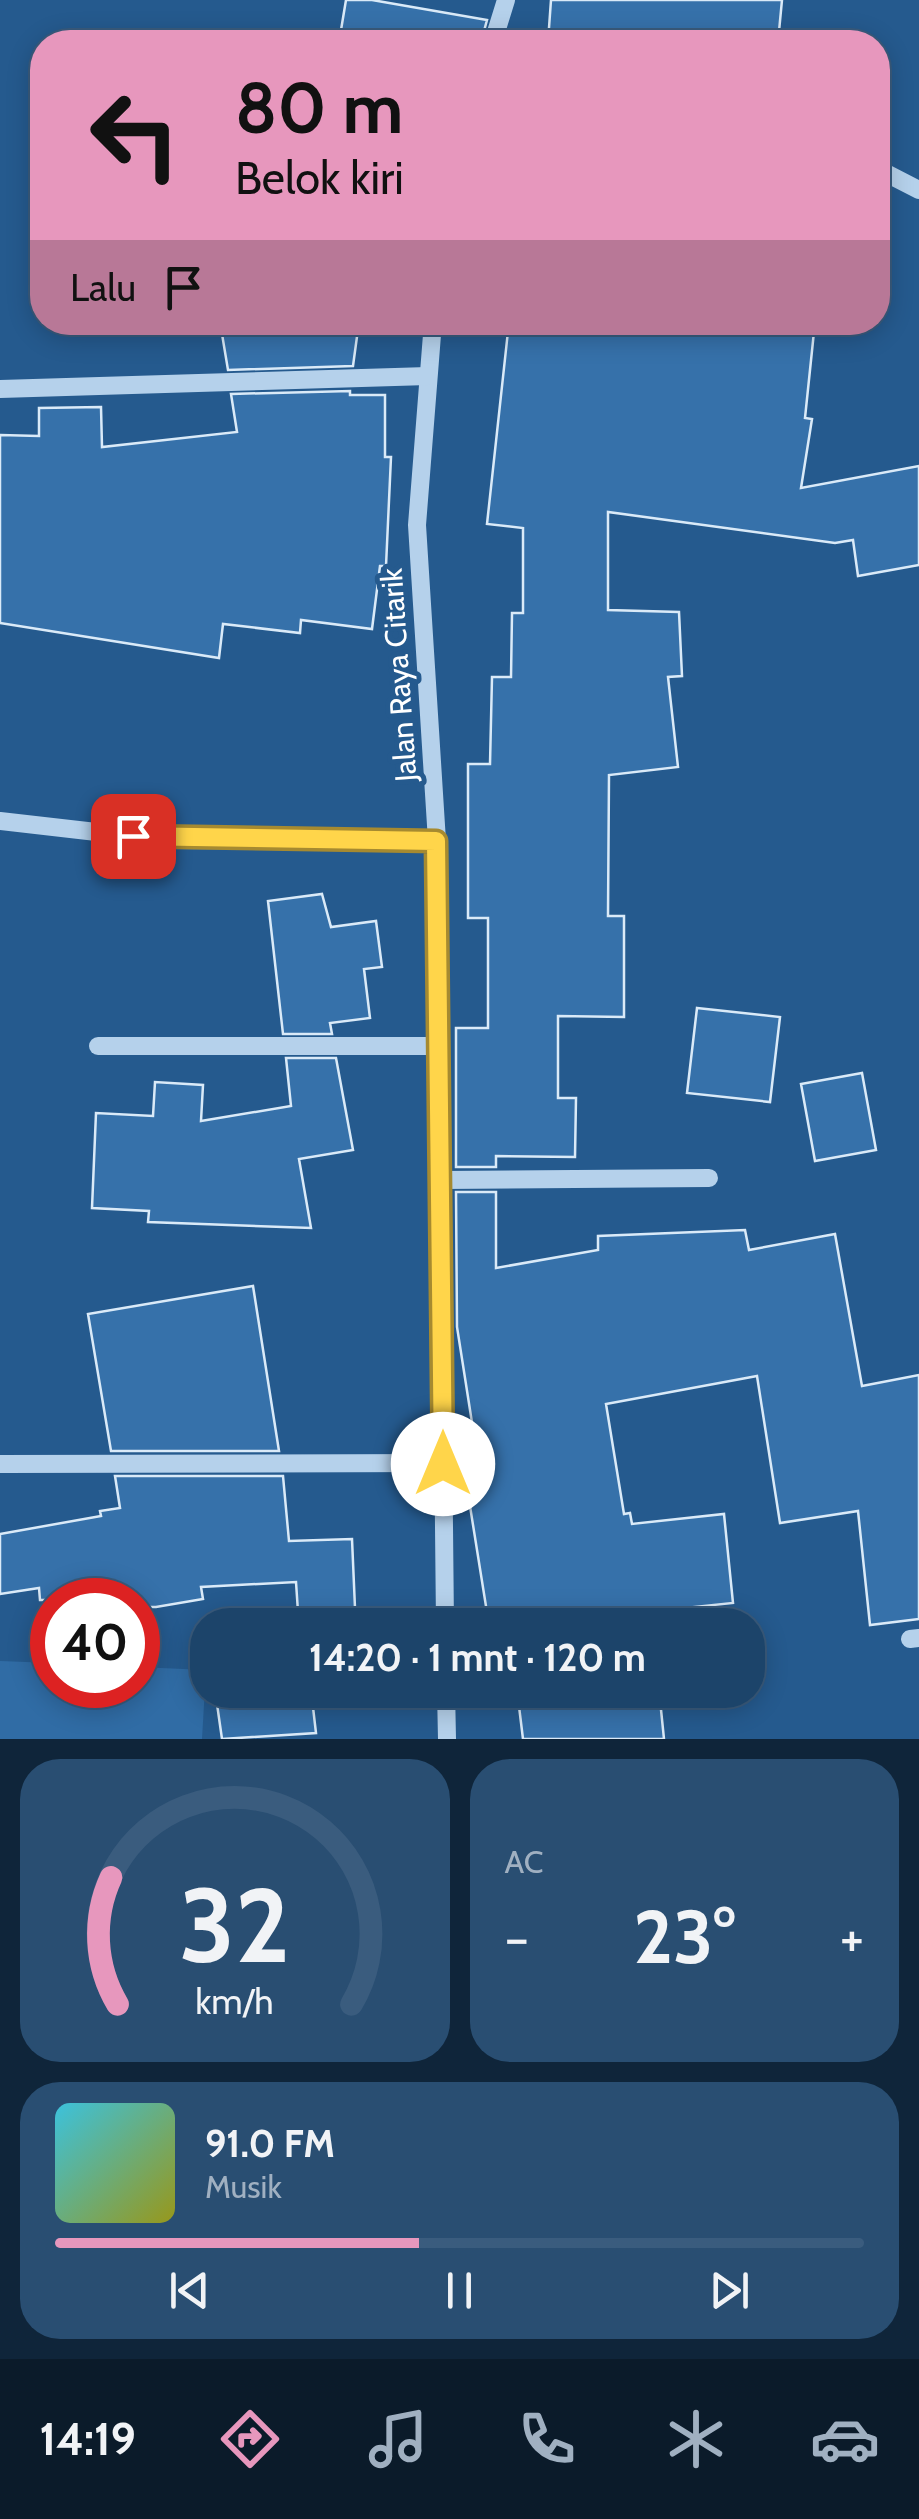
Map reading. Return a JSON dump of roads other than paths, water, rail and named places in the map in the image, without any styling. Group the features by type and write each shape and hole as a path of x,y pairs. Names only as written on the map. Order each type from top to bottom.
{"street":[{"path":"497,30 506,0"},
{"path":"890,174 919,190"},
{"name":"Jalan Raya Citarik","path":"432,335 416,525 436,841 445,1608"},
{"path":"0,389 428,376"},
{"path":"0,821 166,840 436,841"},
{"path":"98,1046 436,1046"},
{"path":"442,1180 708,1178"},
{"path":"0,1464 443,1464"},
{"path":"446,1708 447,1739"}]}
